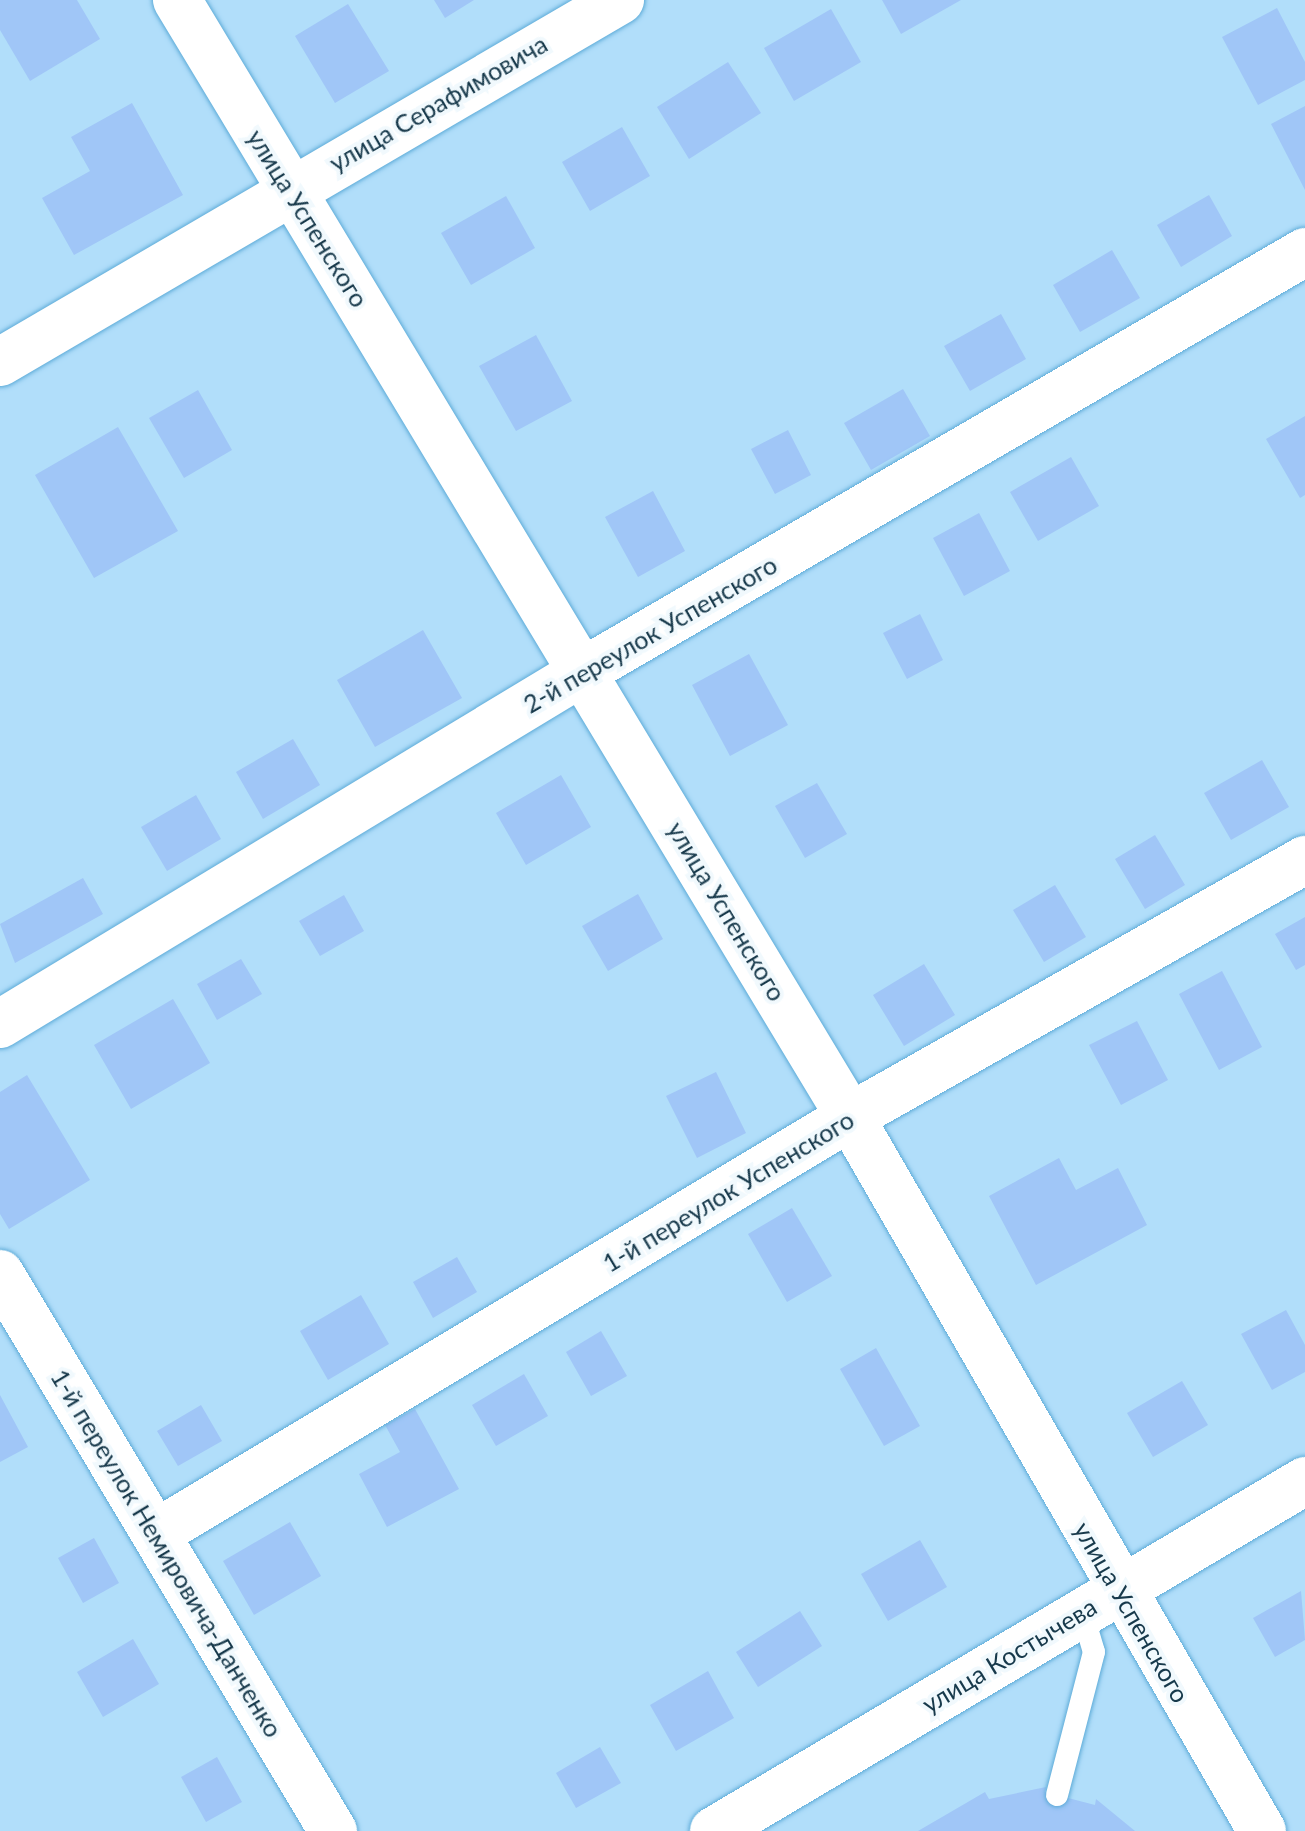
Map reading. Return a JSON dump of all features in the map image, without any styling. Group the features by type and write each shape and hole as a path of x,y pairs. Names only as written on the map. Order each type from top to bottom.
{"street":[{"name":"улица Успенского","path":"177,0 287,189 584,672 850,1117 1100,1601 1262,1831"},
{"name":"улица Серафимовича","path":"0,362 287,189 620,0"},
{"name":"2-й переулок Успенского","path":"0,1024 584,672 1305,252"},
{"name":"1-й переулок Успенского","path":"157,1533 850,1117 1305,860"},
{"name":"1-й переулок Немировича-Данченко","path":"0,1274 12,1322 157,1533 334,1831"},
{"name":"улица Костычева","path":"714,1831 1305,1481"}],"lane":[{"path":"1058,1795 1094,1652 1100,1601"}],"building":[{"path":"0,0 77,0 100,39 30,81 0,30"},
{"path":"434,0 474,0 445,18"},
{"path":"882,0 961,0 901,34"},
{"path":"348,4 389,71 335,103 295,36"},
{"path":"1277,8 1305,62 1305,80 1258,105 1222,37"},
{"path":"831,9 861,62 794,101 764,48"},
{"path":"728,62 761,113 689,159 657,107"},
{"path":"132,103 183,195 74,255 42,198 90,171 71,137"},
{"path":"1305,106 1305,190 1271,124"},
{"path":"622,127 650,176 590,211 562,162"},
{"path":"1209,195 1232,236 1181,267 1157,225"},
{"path":"506,196 535,248 471,285 441,233"},
{"path":"1112,250 1140,298 1080,332 1053,285"},
{"path":"1001,314 1026,359 970,391 944,346"},
{"path":"536,335 572,401 516,431 479,366"},
{"path":"903,389 930,436 871,470 844,423"},
{"path":"198,390 232,450 184,478 149,418"},
{"path":"1305,416 1305,495 1300,498 1266,439"},
{"path":"118,427 178,531 94,578 35,475"},
{"path":"788,430 811,475 775,494 751,449"},
{"path":"1071,457 1099,506 1038,541 1010,492"},
{"path":"653,491 685,551 638,577 605,517"},
{"path":"979,513 1010,571 964,596 933,538"},
{"path":"920,614 943,660 907,679 883,633"},
{"path":"423,630 462,698 375,747 337,680"},
{"path":"749,654 788,725 730,756 692,685"},
{"path":"293,739 320,785 263,819 236,772"},
{"path":"1262,760 1289,807 1231,840 1204,793"},
{"path":"561,775 591,827 526,865 496,813"},
{"path":"817,783 847,834 805,858 775,806"},
{"path":"196,795 221,839 167,871 141,827"},
{"path":"1155,835 1185,885 1145,909 1115,859"},
{"path":"83,878 103,914 15,963 0,924"},
{"path":"1055,885 1086,937 1044,962 1013,910"},
{"path":"638,894 663,939 608,971 582,926"},
{"path":"344,895 364,931 320,956 299,921"},
{"path":"1305,917 1305,965 1296,970 1275,934"},
{"path":"241,959 262,994 217,1020 197,984"},
{"path":"924,964 955,1015 904,1046 873,995"},
{"path":"1222,971 1262,1047 1219,1070 1179,994"},
{"path":"173,999 210,1063 131,1109 94,1045"},
{"path":"1137,1021 1168,1080 1121,1105 1089,1045"},
{"path":"716,1072 746,1133 697,1158 666,1096"},
{"path":"27,1075 90,1180 9,1229 0,1214 0,1092"},
{"path":"1059,1158 1076,1190 1118,1168 1147,1225 1036,1285 989,1196"},
{"path":"792,1208 832,1276 787,1302 748,1234"},
{"path":"457,1257 477,1292 433,1318 413,1282"},
{"path":"361,1295 389,1344 328,1380 300,1331"},
{"path":"1286,1310 1305,1345 1305,1372 1272,1390 1241,1334"},
{"path":"601,1331 627,1376 591,1396 566,1352"},
{"path":"876,1348 920,1426 884,1446 840,1369"},
{"path":"524,1374 548,1416 496,1446 472,1405"},
{"path":"1182,1381 1208,1425 1153,1457 1127,1413"},
{"path":"0,1395 28,1447 0,1462"},
{"path":"201,1405 222,1441 178,1466 157,1431"},
{"path":"415,1409 459,1489 387,1527 359,1474 400,1452 385,1425"},
{"path":"290,1522 321,1576 254,1615 223,1561"},
{"path":"94,1538 119,1583 83,1603 58,1558"},
{"path":"920,1540 947,1587 888,1621 861,1574"},
{"path":"1301,1591 1305,1640 1275,1657 1253,1618"},
{"path":"800,1611 822,1646 758,1687 736,1652"},
{"path":"133,1639 159,1684 103,1717 77,1672"},
{"path":"708,1671 734,1718 676,1751 650,1705"},
{"path":"600,1747 621,1783 576,1808 556,1773"},
{"path":"217,1757 242,1802 206,1822 181,1777"},
{"path":"1046,1787 1045,1792 1095,1805 1096,1799 1135,1831 918,1831 985,1792 989,1799"}]}
